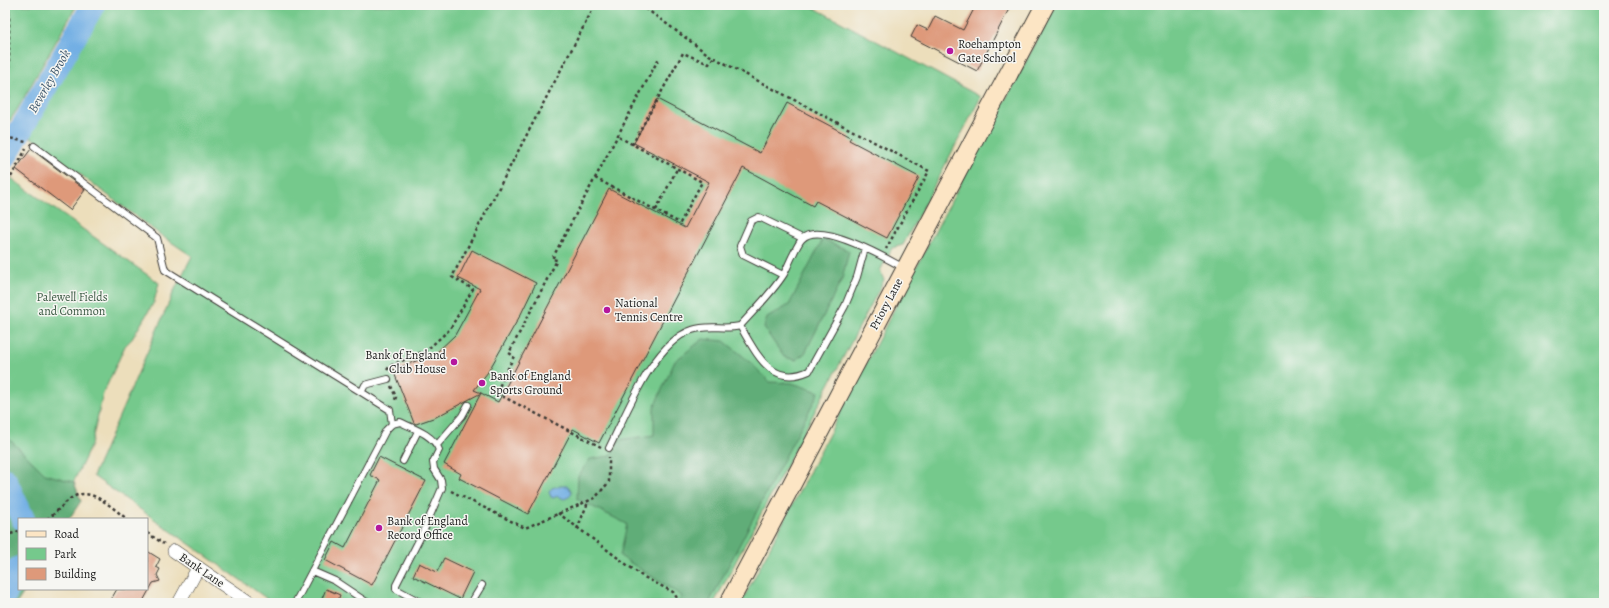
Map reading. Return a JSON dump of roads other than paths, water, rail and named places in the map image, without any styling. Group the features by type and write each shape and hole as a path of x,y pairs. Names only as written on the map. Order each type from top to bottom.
{"street":[{"name":"Priory Lane","path":"728,603 1045,5"},
{"name":"Bank Lane","path":"174,551 250,603"},
{"path":"179,603 198,568"}],"lane":[{"path":"32,145 157,238 165,270 362,391 390,410 392,424"},
{"path":"783,275 743,254 740,246 751,221 759,217 802,238"},
{"path":"609,448 648,371 663,351 680,336 690,330 710,326 730,328 740,326 783,275 802,238 812,233 826,234 865,248 905,269"},
{"path":"740,326 767,368 781,375 799,376 809,371 845,306 857,276 865,248"},
{"path":"362,391 365,385 388,379"},
{"path":"437,445 462,416 468,406"},
{"path":"295,603 386,430 392,424 400,422 426,435 437,445 439,450 433,462 434,469 441,480 443,487 423,532 396,585 396,589 422,603"},
{"path":"403,461 418,431"},
{"path":"312,571 335,580 368,603"},
{"path":"471,603 482,584"}],"water":[{"path":"568,486 572,492 569,497 564,499 558,496 553,498 551,497 549,492 552,488"}],"waterway":[{"name":"Beverley Brook","path":"5,157 93,5"},
{"name":"Beverley Brook","path":"5,480 23,518"},
{"name":"Beverley Brook","path":"5,594 18,570"}],"place":[{"name":"Roehampton Gate School","path":"950,51"},
{"name":"National Tennis Centre","path":"607,310"},
{"name":"Bank of England Club House","path":"454,362"},
{"name":"Bank of England Sports Ground","path":"482,383"},
{"name":"Bank of England Record Office","path":"379,528"}],"park label":[{"name":"Palewell Fields and Common","path":"72,304"}]}
